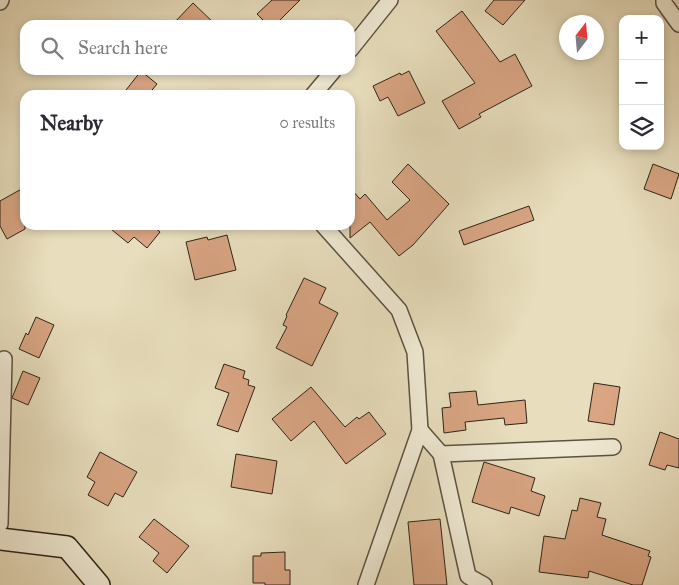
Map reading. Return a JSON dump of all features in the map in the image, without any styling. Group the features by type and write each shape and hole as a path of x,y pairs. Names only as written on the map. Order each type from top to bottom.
{"street":[{"path":"355,44 390,0"},
{"path":"664,0 664,3 679,24"},
{"path":"318,90 330,75"},
{"path":"327,230 399,310 415,352 420,430 366,585"},
{"path":"0,524 4,359"},
{"path":"420,430 441,454 468,576 484,585"},
{"path":"441,454 613,447"},
{"path":"0,539 67,547 99,585"}],"building":[{"path":"272,0 300,0 280,20 263,20 257,14"},
{"path":"494,0 525,0 503,25 485,11"},
{"path":"193,3 211,20 177,20"},
{"path":"462,11 500,62 515,54 532,86 479,114 481,117 459,129 442,101 475,83 436,31"},
{"path":"409,71 425,103 398,116 388,97 380,101 373,86 400,73 401,75"},
{"path":"138,75 146,75 157,84 152,90 126,90"},
{"path":"408,164 449,204 413,245 399,256 370,222 350,238 350,230 355,230 355,194 360,199 365,194 387,220 410,200 392,182"},
{"path":"653,164 679,174 671,199 644,189"},
{"path":"20,190 20,230 23,230 7,239 0,226 0,201"},
{"path":"529,206 534,220 464,245 459,231"},
{"path":"112,230 158,230 160,232 147,248 134,237 128,243"},
{"path":"227,235 236,270 195,280 186,242 207,237 208,240"},
{"path":"304,278 326,288 319,303 338,313 312,366 276,348 287,327 283,325 286,315"},
{"path":"36,317 54,325 39,358 19,349"},
{"path":"224,364 245,371 243,378 249,380 248,385 255,387 238,432 217,425 229,393 215,388"},
{"path":"23,371 40,378 28,405 12,398"},
{"path":"594,383 620,387 614,425 588,421"},
{"path":"311,387 345,427 357,417 359,419 369,412 386,434 346,464 314,421 291,441 272,419"},
{"path":"476,391 478,405 525,400 527,423 505,425 504,418 465,422 466,430 444,433 442,408 451,407 449,393"},
{"path":"660,432 679,439 679,468 667,465 665,470 649,465"},
{"path":"100,452 137,472 123,497 115,493 108,506 88,495 95,482 87,477"},
{"path":"236,454 277,461 272,494 231,487"},
{"path":"484,462 535,478 531,491 545,496 539,516 511,507 509,514 472,502"},
{"path":"580,498 601,503 597,517 606,519 602,535 650,551 648,556 651,557 642,585 633,585 589,571 588,578 539,572 544,536 565,539 572,510 577,511"},
{"path":"154,519 189,546 167,573 153,561 159,553 139,537"},
{"path":"440,519 447,585 414,585 408,522"},
{"path":"285,552 285,570 290,570 290,585 253,583 253,556 261,556 261,553"}]}
